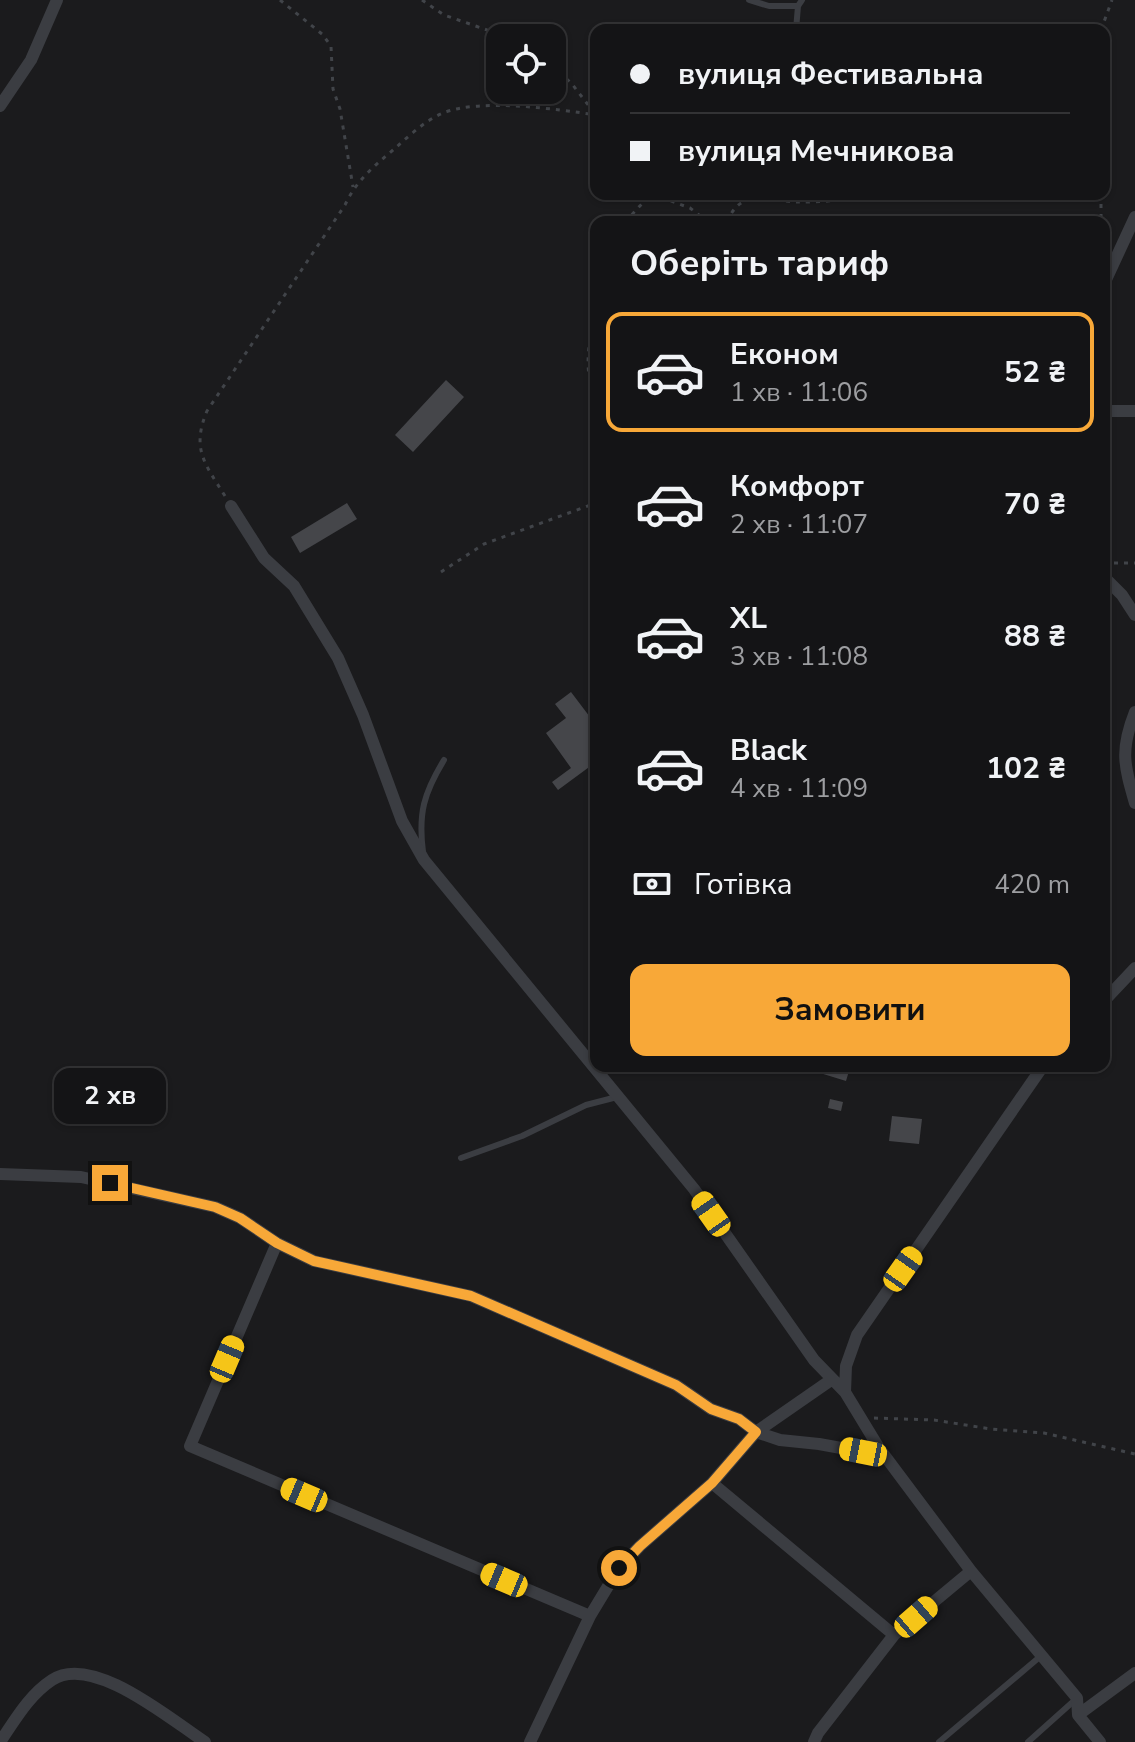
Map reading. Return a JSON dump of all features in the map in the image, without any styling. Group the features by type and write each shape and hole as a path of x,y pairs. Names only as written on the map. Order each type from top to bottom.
{"street":[{"path":"0,106 31,60 57,0"},
{"path":"1110,271 1135,217"},
{"path":"1110,411 1135,411"},
{"path":"231,506 264,558 294,586 338,658 363,715 402,821 424,860 590,1062"},
{"path":"1110,583 1135,615"},
{"path":"1135,712 1124,740 1127,775 1135,803"},
{"path":"1110,995 1135,968"},
{"path":"598,1072 694,1189 814,1360 845,1392 879,1448 971,1571 1077,1698 1078,1715 1100,1742"},
{"path":"845,1392 846,1366 857,1335 1039,1072"},
{"path":"0,1174 81,1177 200,1203 240,1218 277,1243 314,1261 471,1296 676,1385 711,1409 739,1419 756,1432 780,1440 863,1452 879,1448"},
{"path":"277,1243 190,1446 590,1616"},
{"path":"530,1742 590,1616 619,1568 712,1483 756,1432 831,1380"},
{"path":"712,1483 894,1635"},
{"path":"814,1742 894,1635 971,1571"},
{"path":"0,1742 23,1708 53,1679 69,1673 89,1673 108,1680 205,1742"},
{"path":"1078,1715 1135,1673"}],"lane":[{"path":"749,0 769,6 800,3 797,24"},
{"path":"424,860 419,822 429,785 444,760"},
{"path":"461,1158 522,1136 586,1105 619,1097"},
{"path":"939,1742 1042,1655"},
{"path":"1028,1742 1077,1698"}],"path":[{"path":"280,0 322,34 331,46 333,89 340,109 353,187"},
{"path":"422,0 444,15 486,30"},
{"path":"1103,24 1112,0"},
{"path":"566,78 590,107"},
{"path":"231,506 205,465 198,446 200,428 207,411 345,205 353,187 367,171 423,124 455,109 553,108 590,114"},
{"path":"631,216 645,200"},
{"path":"668,200 690,208 700,216"},
{"path":"731,216 739,204 746,200"},
{"path":"774,200 829,200"},
{"path":"590,355 587,378 590,383"},
{"path":"441,572 484,544 590,505"},
{"path":"1110,563 1135,563"},
{"path":"861,1419 934,1420 1044,1433 1135,1454"}],"building":[{"path":"446,380 464,397 413,452 395,435"},
{"path":"347,503 357,519 300,553 291,537"},
{"path":"571,692 590,717 590,766 558,790 552,782 571,768 546,733 566,718 555,704"},
{"path":"820,1072 849,1072 846,1081"},
{"path":"830,1099 843,1102 841,1111 828,1108"},
{"path":"892,1116 922,1119 919,1144 889,1141"}],"route":[{"path":"110,1183 215,1207 314,1261 471,1296 676,1385 711,1409 739,1419 756,1432 712,1483 619,1568"}]}
